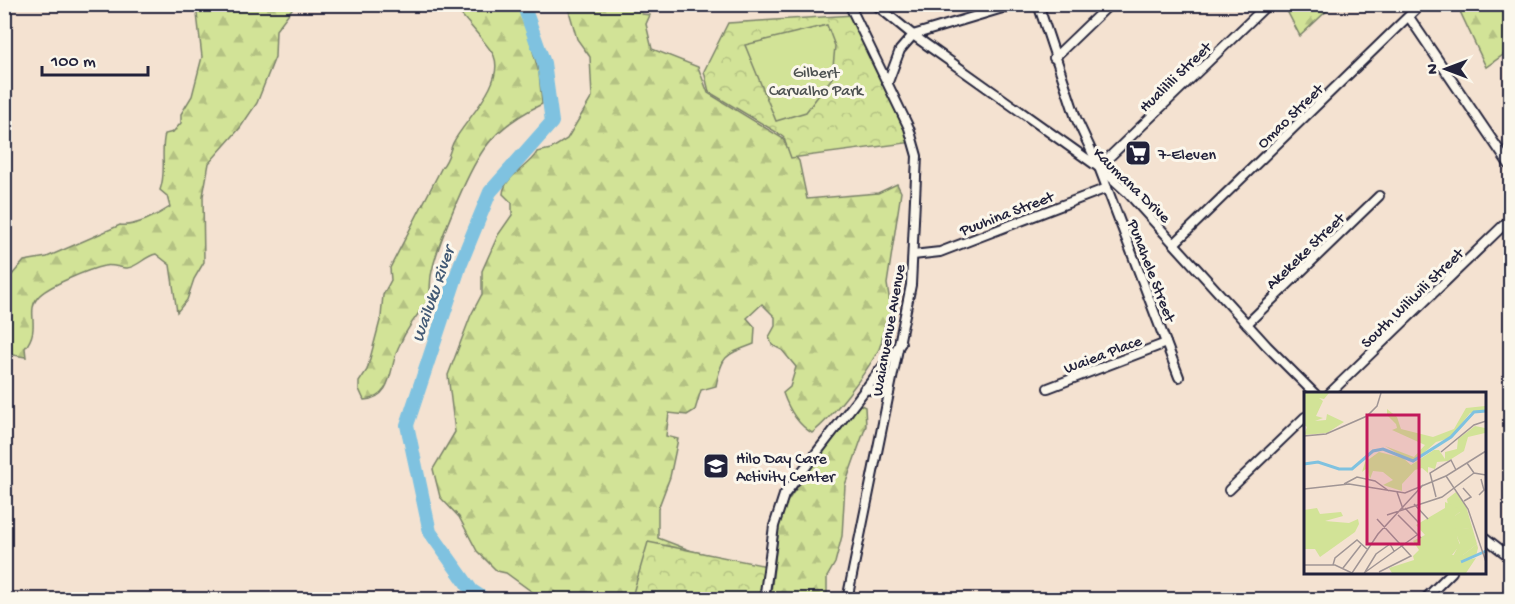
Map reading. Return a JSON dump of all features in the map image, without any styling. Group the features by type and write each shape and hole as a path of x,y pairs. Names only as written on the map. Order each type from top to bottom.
{"street":[{"name":"Waianuenue Avenue","path":"848,600 901,343 913,255 917,156 910,129 849,4"},
{"name":"Kaumana Drive","path":"875,4 913,35 1099,167 1175,243 1247,324 1313,392"},
{"path":"888,82 896,57 913,35 1016,4"},
{"name":"Punahele Street","path":"1038,4 1054,58 1076,118 1099,167 1179,377"},
{"path":"1054,58 1110,4"},
{"name":"Hualilili Street","path":"1099,167 1268,4"},
{"name":"Omao Street","path":"1175,243 1421,4"},
{"path":"1409,17 1510,165"},
{"path":"1071,146 1079,136 1076,118"},
{"name":"Puuhina Street","path":"913,255 940,252 1107,188"},
{"name":"Akekeke Street","path":"1247,324 1379,196"},
{"name":"South Wiliwili Street","path":"1331,392 1510,219"},
{"path":"764,600 774,526 784,495 901,343"},
{"name":"Waiea Place","path":"1047,388 1166,343"},
{"path":"864,389 890,393"},
{"path":"1228,490 1304,418"},
{"path":"1485,539 1510,557"},
{"path":"1424,600 1451,574"}],"green space":[{"path":"512,4 523,15 539,73 542,104 518,117 503,129 477,160 445,229 431,276 430,299 402,339 386,387 381,394 364,400 359,389 359,382 367,370 381,317 383,295 391,280 390,268 446,161 453,143 482,102 494,78 496,67 492,52 453,5"},
{"path":"196,5 295,5 276,30 275,57 257,103 240,128 209,163 203,196 204,262 194,279 187,300 177,312 170,265 156,254 131,267 107,266 79,274 50,288 38,297 33,308 32,333 25,348 26,357 8,354 5,372 5,283 24,261 47,257 120,225 146,220 170,207 167,196 160,190 163,176 164,141 165,134 173,132 181,123 181,114 192,96 202,57"},
{"path":"565,5 640,5 638,6 642,14 650,15 646,24 652,49 698,67 708,93 782,138 799,161 807,199 878,193 897,184 901,192 887,284 892,315 885,325 881,344 873,359 858,382 820,426 812,433 798,421 788,405 783,393 790,387 796,367 782,350 772,345 769,337 775,326 775,317 762,304 747,318 755,327 754,344 726,358 720,368 716,386 701,390 695,410 687,415 669,413 666,436 678,439 670,477 658,509 658,538 692,551 745,563 668,599 542,599 506,573 497,571 477,551 459,517 440,497 433,469 455,432 448,375 471,315 482,294 482,271 498,235 512,215 512,203 503,194 504,188 537,152 551,149 567,139 592,97 590,57 577,39"},
{"path":"1284,5 1333,5 1300,36"},
{"path":"1457,5 1510,5 1510,50 1486,67"},
{"name":"Gilbert Carvalho Park","path":"854,15 914,142 791,158 783,136 709,92 704,71 728,23"},
{"path":"827,25 835,46 832,78 806,112 776,121 745,45"},
{"path":"859,404 865,407 866,426 845,485 842,536 835,563 827,577 827,599 770,600 781,511 822,450"},
{"path":"648,542 767,566 762,599 631,600"}],"waterway":[{"name":"Wailuku River","path":"486,600 472,591 430,532 407,425 460,265 490,192 552,122 544,63 523,4"}],"place":[{"name":"7-Eleven","path":"1138,153"},
{"name":"Hilo Day Care Activity Center","path":"716,466"}]}
